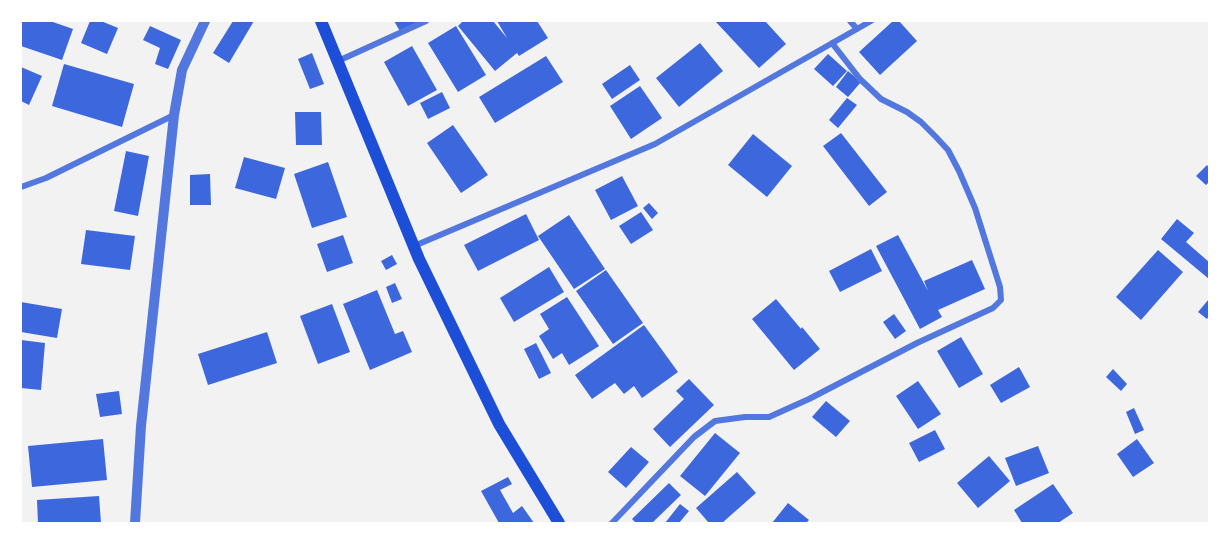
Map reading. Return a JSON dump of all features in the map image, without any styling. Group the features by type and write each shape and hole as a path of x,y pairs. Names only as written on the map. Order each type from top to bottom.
{"main road":[{"path":"321,21 414,246 499,424 559,523"}],"street":[{"path":"135,523 141,426 174,115 182,70 205,21"},
{"path":"338,62 426,21"},
{"path":"850,21 856,29"},
{"path":"414,246 656,144 871,21"},
{"path":"612,523 694,437 715,422 745,417 769,417 993,308 1000,300 1000,288 975,208 948,150 921,122 881,99 860,79 832,43"},
{"path":"21,187 46,178 174,115"}],"building":[{"path":"21,21 50,21 73,29 62,60 21,46"},
{"path":"90,21 101,21 118,28 107,54 81,43"},
{"path":"233,21 254,21 229,63 213,53"},
{"path":"394,21 421,21 401,33"},
{"path":"463,21 493,21 507,38 497,21 537,21 548,38 519,56 517,53 495,71 458,26"},
{"path":"715,21 765,21 786,44 759,68"},
{"path":"893,21 899,21 917,41 880,75 859,52"},
{"path":"150,26 181,40 168,69 155,64 160,48 143,40"},
{"path":"456,26 486,75 458,92 428,43"},
{"path":"700,43 723,71 679,107 656,78"},
{"path":"412,46 437,90 408,106 384,62"},
{"path":"312,53 324,84 310,89 298,59"},
{"path":"828,54 847,71 833,86 814,69"},
{"path":"546,56 563,82 495,123 479,97"},
{"path":"64,64 134,84 122,127 52,106"},
{"path":"630,65 640,80 612,99 602,84"},
{"path":"21,67 42,76 29,105 21,101"},
{"path":"848,71 861,82 848,97 836,87"},
{"path":"640,86 662,118 631,139 610,106"},
{"path":"442,92 450,108 428,119 420,103"},
{"path":"847,98 857,105 838,128 829,120"},
{"path":"295,112 321,112 322,145 296,145"},
{"path":"453,125 488,175 461,193 427,143"},
{"path":"841,133 887,192 869,206 823,146"},
{"path":"753,134 792,166 767,197 728,165"},
{"path":"126,151 149,156 138,216 114,211"},
{"path":"244,157 285,168 276,199 235,188"},
{"path":"328,162 347,217 312,228 294,174"},
{"path":"1207,165 1209,182 1206,185 1196,176"},
{"path":"210,174 211,205 190,205 190,175"},
{"path":"622,176 638,206 611,220 595,190"},
{"path":"649,203 658,213 652,219 643,208"},
{"path":"641,212 653,230 631,244 619,226"},
{"path":"526,214 539,240 478,271 464,245"},
{"path":"569,215 605,269 574,289 538,236"},
{"path":"1177,219 1194,233 1186,242 1209,262 1209,279 1161,239"},
{"path":"86,230 135,236 130,270 81,264"},
{"path":"343,235 353,263 327,272 317,244"},
{"path":"898,235 928,291 924,281 972,260 985,289 938,310 942,317 920,329 876,246"},
{"path":"871,249 882,271 840,292 829,271"},
{"path":"1158,250 1183,272 1141,320 1116,297"},
{"path":"392,255 397,264 386,270 381,261"},
{"path":"549,267 564,292 514,322 500,298"},
{"path":"606,270 643,323 613,344 576,291"},
{"path":"395,283 402,299 392,303 386,287"},
{"path":"377,290 395,334 403,331 412,352 370,370 343,304"},
{"path":"567,297 599,346 569,365 562,353 553,359 539,336 549,329 540,314"},
{"path":"776,299 820,349 794,370 752,319"},
{"path":"1209,299 1209,316 1207,319 1198,312"},
{"path":"21,302 62,309 57,338 21,332"},
{"path":"332,304 350,352 318,364 300,316"},
{"path":"894,314 906,331 895,339 883,322"},
{"path":"644,325 678,372 642,398 634,386 624,394 615,383 592,399 575,375"},
{"path":"267,332 277,363 208,385 198,354"},
{"path":"961,337 983,374 959,388 937,351"},
{"path":"21,340 45,343 41,390 21,388"},
{"path":"536,343 551,373 539,379 524,349"},
{"path":"1019,367 1030,387 1001,403 990,385"},
{"path":"1113,369 1127,384 1121,391 1106,377"},
{"path":"689,379 714,405 670,447 653,429 684,399 676,391"},
{"path":"918,381 941,414 918,429 896,396"},
{"path":"119,391 122,414 100,417 96,394"},
{"path":"826,401 850,421 836,437 812,417"},
{"path":"1134,408 1144,430 1135,434 1126,412"},
{"path":"935,430 945,449 919,462 909,443"},
{"path":"715,433 740,453 705,496 680,476"},
{"path":"103,439 107,480 32,487 28,446"},
{"path":"1137,439 1154,463 1133,477 1117,454"},
{"path":"1038,446 1049,473 1016,486 1005,458"},
{"path":"631,447 649,462 626,488 608,472"},
{"path":"989,456 1010,481 978,508 957,483"},
{"path":"737,472 756,493 722,523 709,523 696,508"},
{"path":"508,477 512,484 500,490 513,513 522,506 534,523 499,523 481,491"},
{"path":"669,483 681,495 652,523 636,523 632,519"},
{"path":"1053,484 1073,513 1058,523 1022,523 1014,510"},
{"path":"99,496 101,523 38,523 37,500"},
{"path":"788,503 809,520 806,523 772,523"},
{"path":"680,504 689,511 679,523 665,523"}]}
